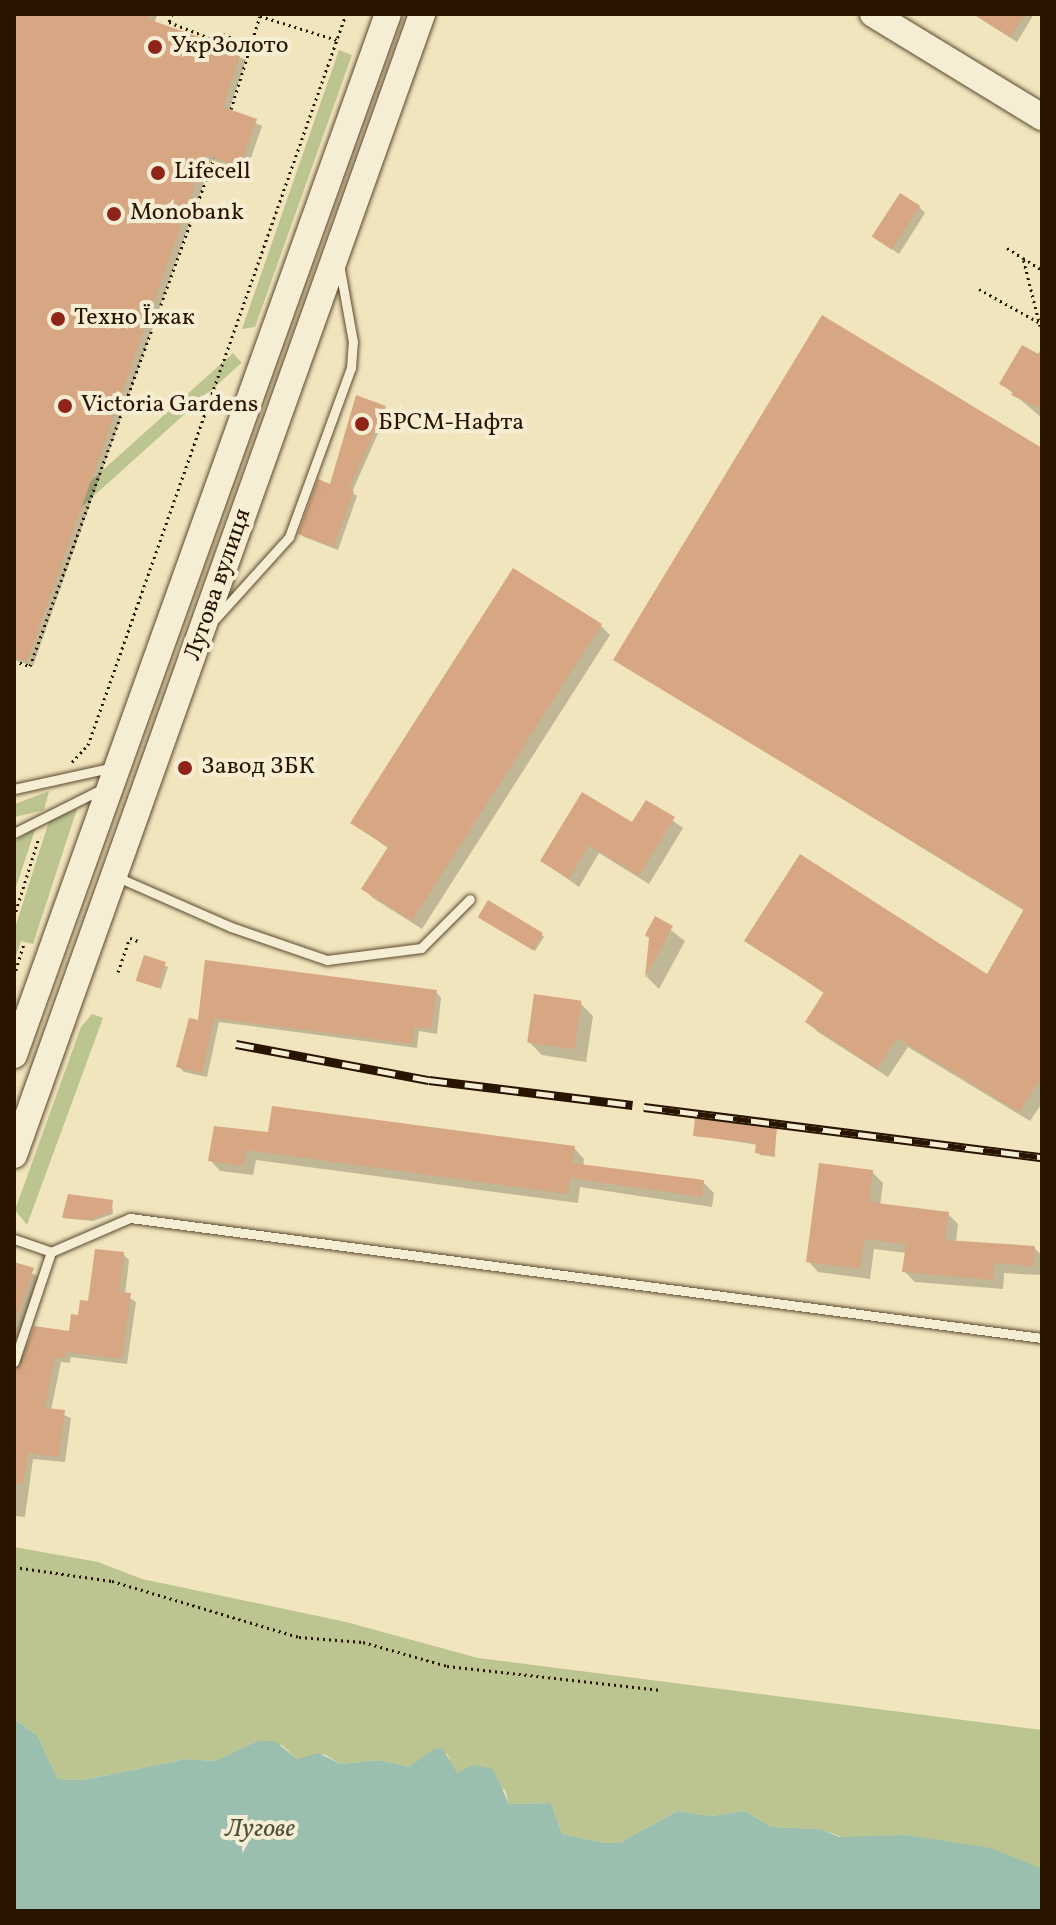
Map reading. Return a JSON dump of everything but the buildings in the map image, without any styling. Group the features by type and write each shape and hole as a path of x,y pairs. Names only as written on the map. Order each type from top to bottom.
{"main road":[{"name":"Лугова вулиця","path":"14,1055 388,14"},
{"name":"Лугова вулиця","path":"14,1155 422,14"},
{"path":"873,14 1042,117"}],"lane":[{"path":"199,639 289,537 351,368 353,342 338,248"},
{"path":"14,789 58,777 114,776"},
{"path":"14,833 114,776"},
{"path":"115,876 231,927 327,960 421,948 470,899"},
{"path":"14,1239 51,1252 130,1218 1042,1338"},
{"path":"14,1362 51,1252"}],"path":[{"path":"172,14 169,22 220,42 223,34 250,46"},
{"path":"58,777 88,745 346,14"},
{"path":"231,109 260,16 337,40"},
{"path":"14,661 30,666 214,158"},
{"path":"1007,248 1042,270"},
{"path":"1023,258 1041,325"},
{"path":"979,289 1041,325"},
{"path":"14,917 46,815"},
{"path":"118,972 130,938 138,941"},
{"path":"14,976 24,944"},
{"path":"14,1567 112,1581 299,1637 363,1642 447,1666 661,1690"}],"green space":[{"path":"339,50 352,55 255,327 242,329"},
{"path":"233,353 242,363 14,568 14,550"},
{"path":"49,791 44,810 15,817 15,804"},
{"path":"77,809 33,944 21,941 14,962 14,931 49,821"},
{"path":"36,827 14,893 14,842"},
{"path":"92,1014 103,1018 27,1225 15,1210 81,1027"},
{"path":"14,1547 98,1562 142,1579 346,1622 478,1658 1042,1730 1042,1869 904,1835 847,1839 821,1829 771,1827 745,1811 711,1816 677,1811 619,1843 605,1843 562,1834 551,1803 509,1804 505,1790 453,1771 448,1755 436,1748 409,1767 380,1760 340,1764 324,1754 297,1759 282,1745 257,1741 215,1761 186,1759 83,1780 58,1779 37,1735 14,1719"}],"water":[{"name":"Лугове","path":"14,1719 37,1735 58,1779 83,1780 186,1759 215,1761 257,1741 275,1741 297,1759 319,1753 340,1764 380,1760 409,1767 435,1748 443,1749 457,1773 473,1765 493,1769 509,1804 551,1803 562,1834 605,1843 619,1843 677,1811 711,1816 745,1811 771,1827 821,1829 839,1837 904,1835 991,1848 1042,1869 1042,1911 14,1911"}],"railway":[{"path":"236,1044 429,1080 632,1105"},
{"path":"644,1107 1042,1157"}],"place":[{"name":"УкрЗолото","path":"155,47"},
{"name":"Lifecell","path":"158,173"},
{"name":"Monobank","path":"114,214"},
{"name":"Техно Їжак","path":"58,319"},
{"name":"Victoria Gardens","path":"65,406"},
{"name":"БРСМ-Нафта","path":"362,424"},
{"name":"Завод ЗБК","path":"185,768"}]}
